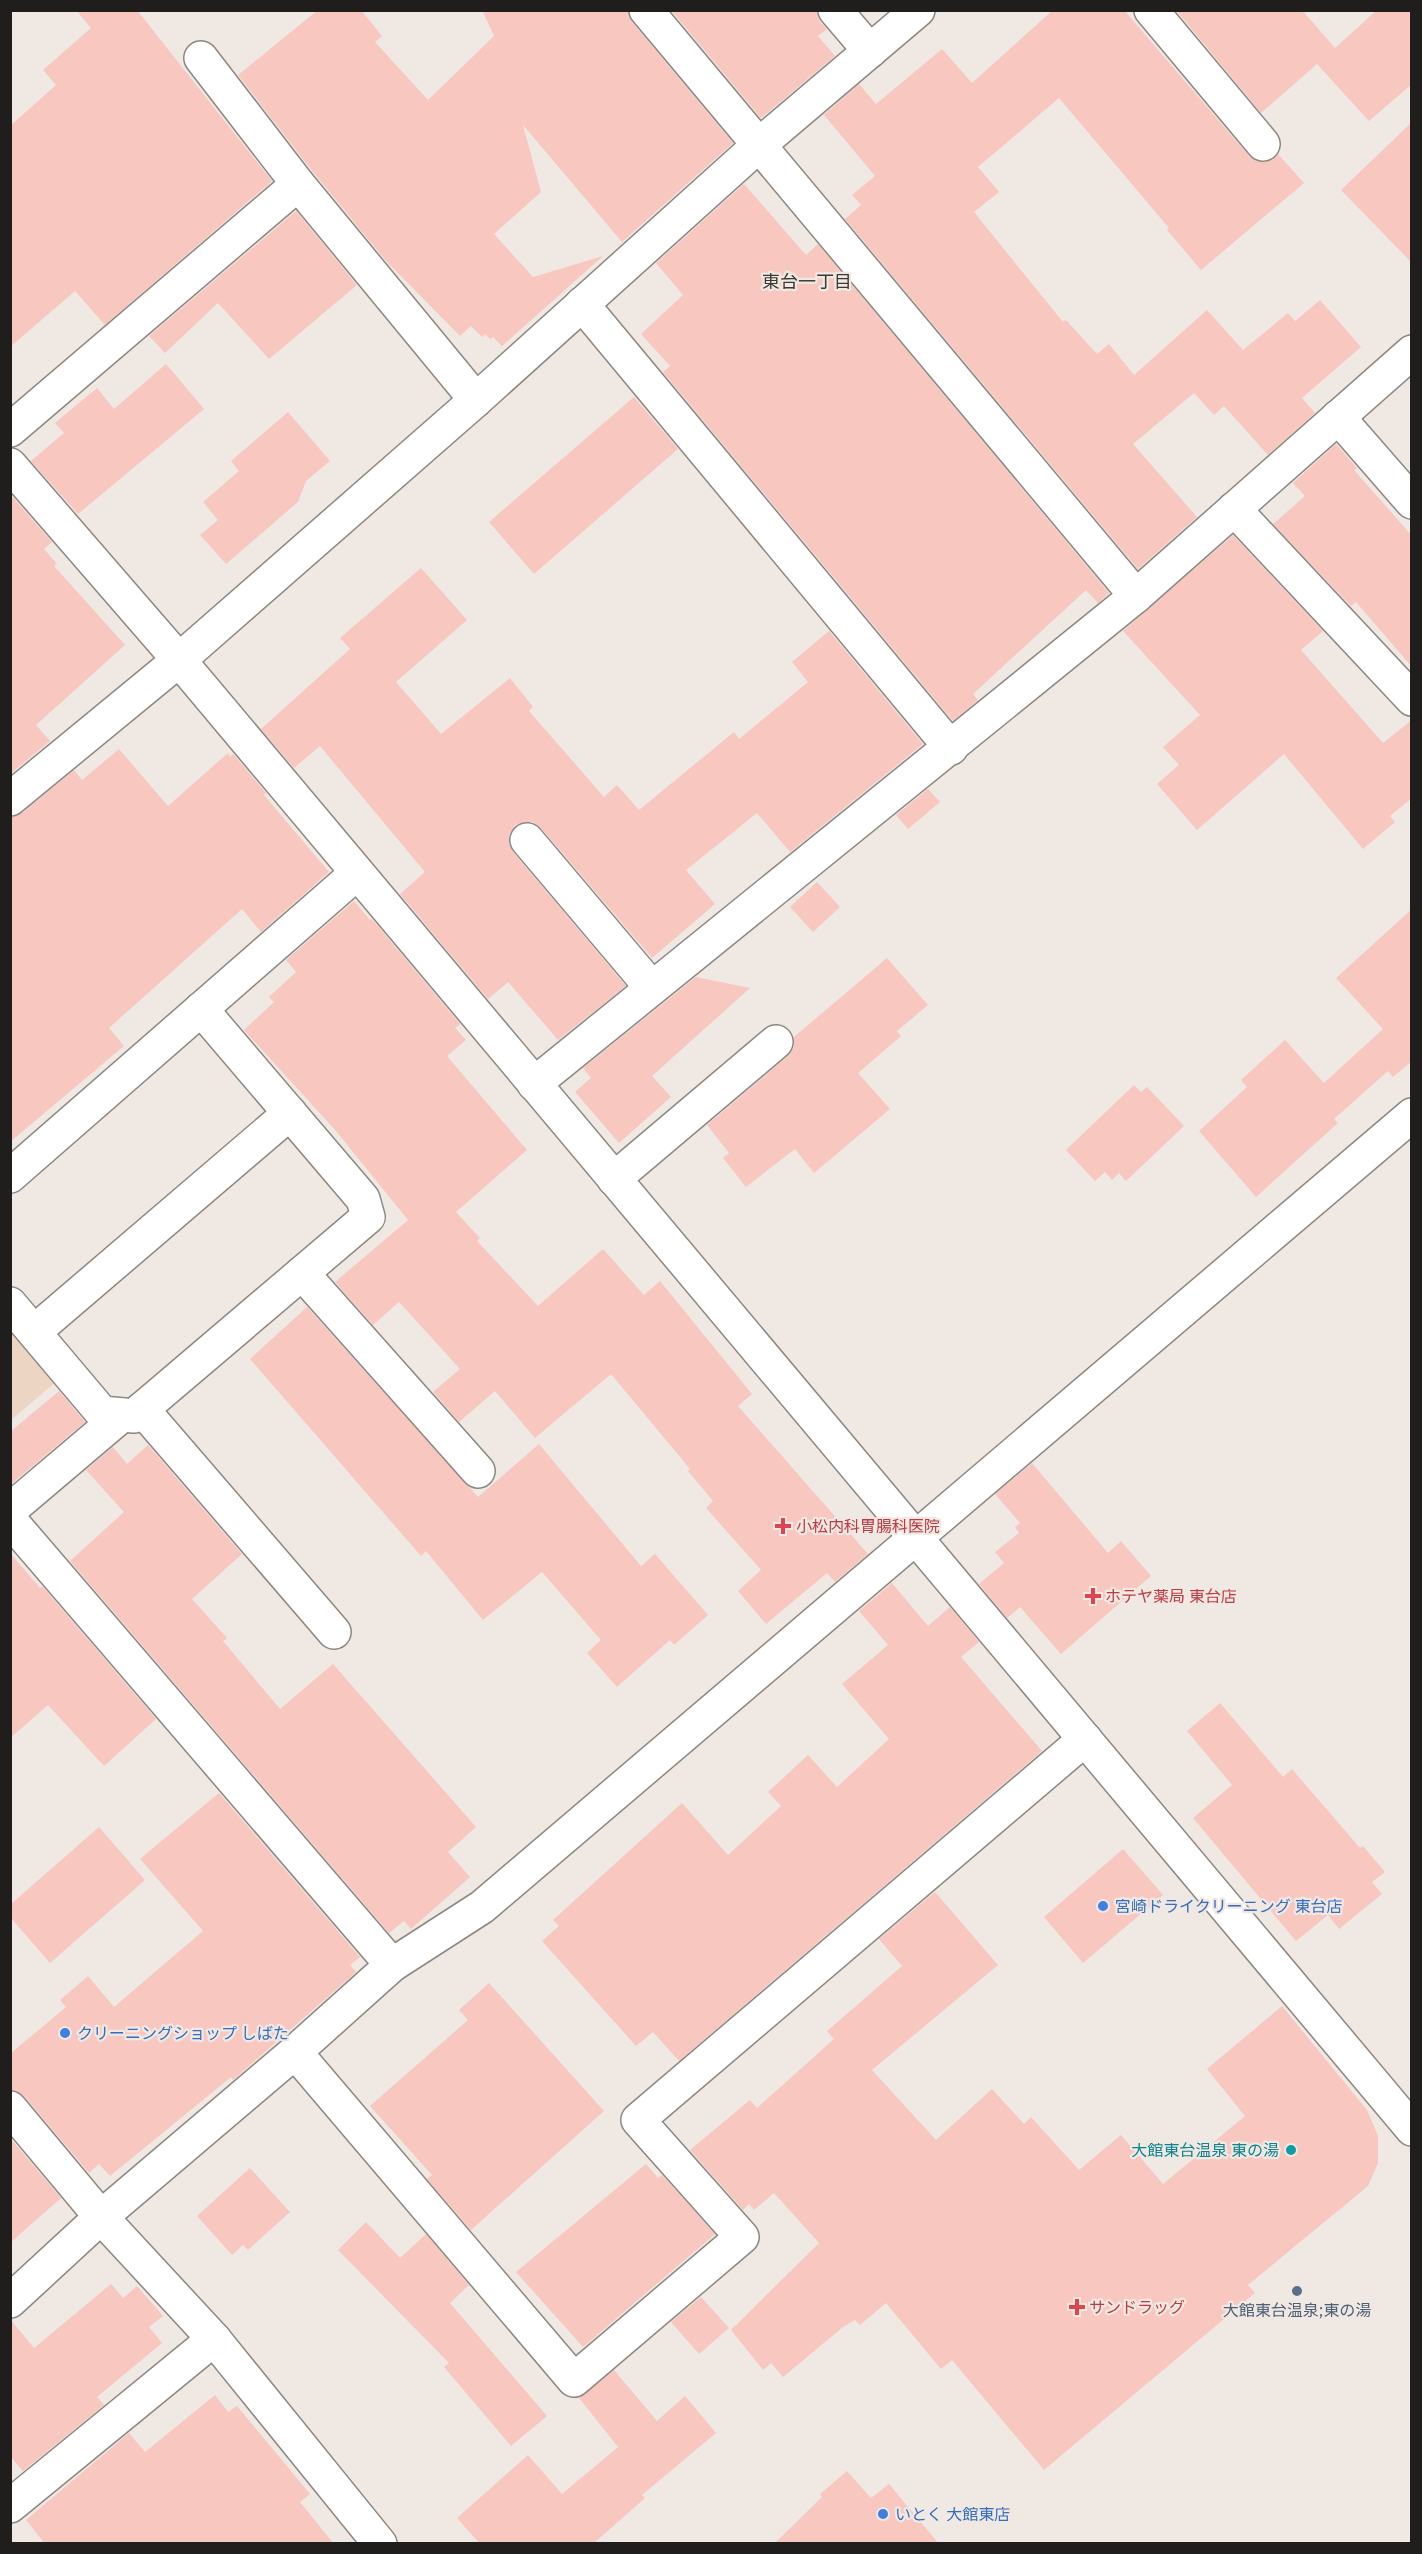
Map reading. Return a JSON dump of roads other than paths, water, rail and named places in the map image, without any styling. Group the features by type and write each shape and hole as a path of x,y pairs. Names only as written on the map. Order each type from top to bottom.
{"street":[{"path":"646,10 1136,596"},
{"path":"836,10 870,51"},
{"path":"10,799 179,660 476,400 759,145 918,10"},
{"path":"1151,10 1263,144"},
{"path":"201,58 298,184 476,400"},
{"path":"10,430 298,184"},
{"path":"582,304 951,748"},
{"path":"534,1084 1136,596 1412,352"},
{"path":"1338,417 1412,502"},
{"path":"10,465 179,660 1412,2129"},
{"path":"1234,509 1412,699"},
{"path":"527,840 652,988"},
{"path":"10,1176 357,873"},
{"path":"10,1510 368,1217 363,1198 201,1009"},
{"path":"614,1179 776,1042"},
{"path":"34,1332 290,1113"},
{"path":"10,2301 101,2217 295,2052 392,1965 482,1906 1412,1115"},
{"path":"302,1273 478,1471"},
{"path":"10,1304 102,1413 132,1412 334,1632"},
{"path":"10,1520 392,1965"},
{"path":"295,2052 574,2380 742,2237 638,2120 1085,1739"},
{"path":"10,2108 101,2217 214,2339 380,2544"},
{"path":"10,2506 214,2339"}],"place":[{"name":"小松内科胃腸科医院","path":"783,1526"},
{"name":"ホテヤ薬局 東台店","path":"1093,1596"},
{"name":"宮崎ドライクリーニング 東台店","path":"1103,1906"},
{"name":"クリーニングショップ しばた","path":"65,2033"},
{"name":"大館東台温泉 東の湯","path":"1291,2150"},
{"name":"大館東台温泉;東の湯","path":"1297,2291"},
{"name":"サンドラッグ","path":"1077,2307"},
{"name":"いとく 大館東店","path":"883,2514"}],"district":[{"name":"東台一丁目","path":"807,281"}]}
